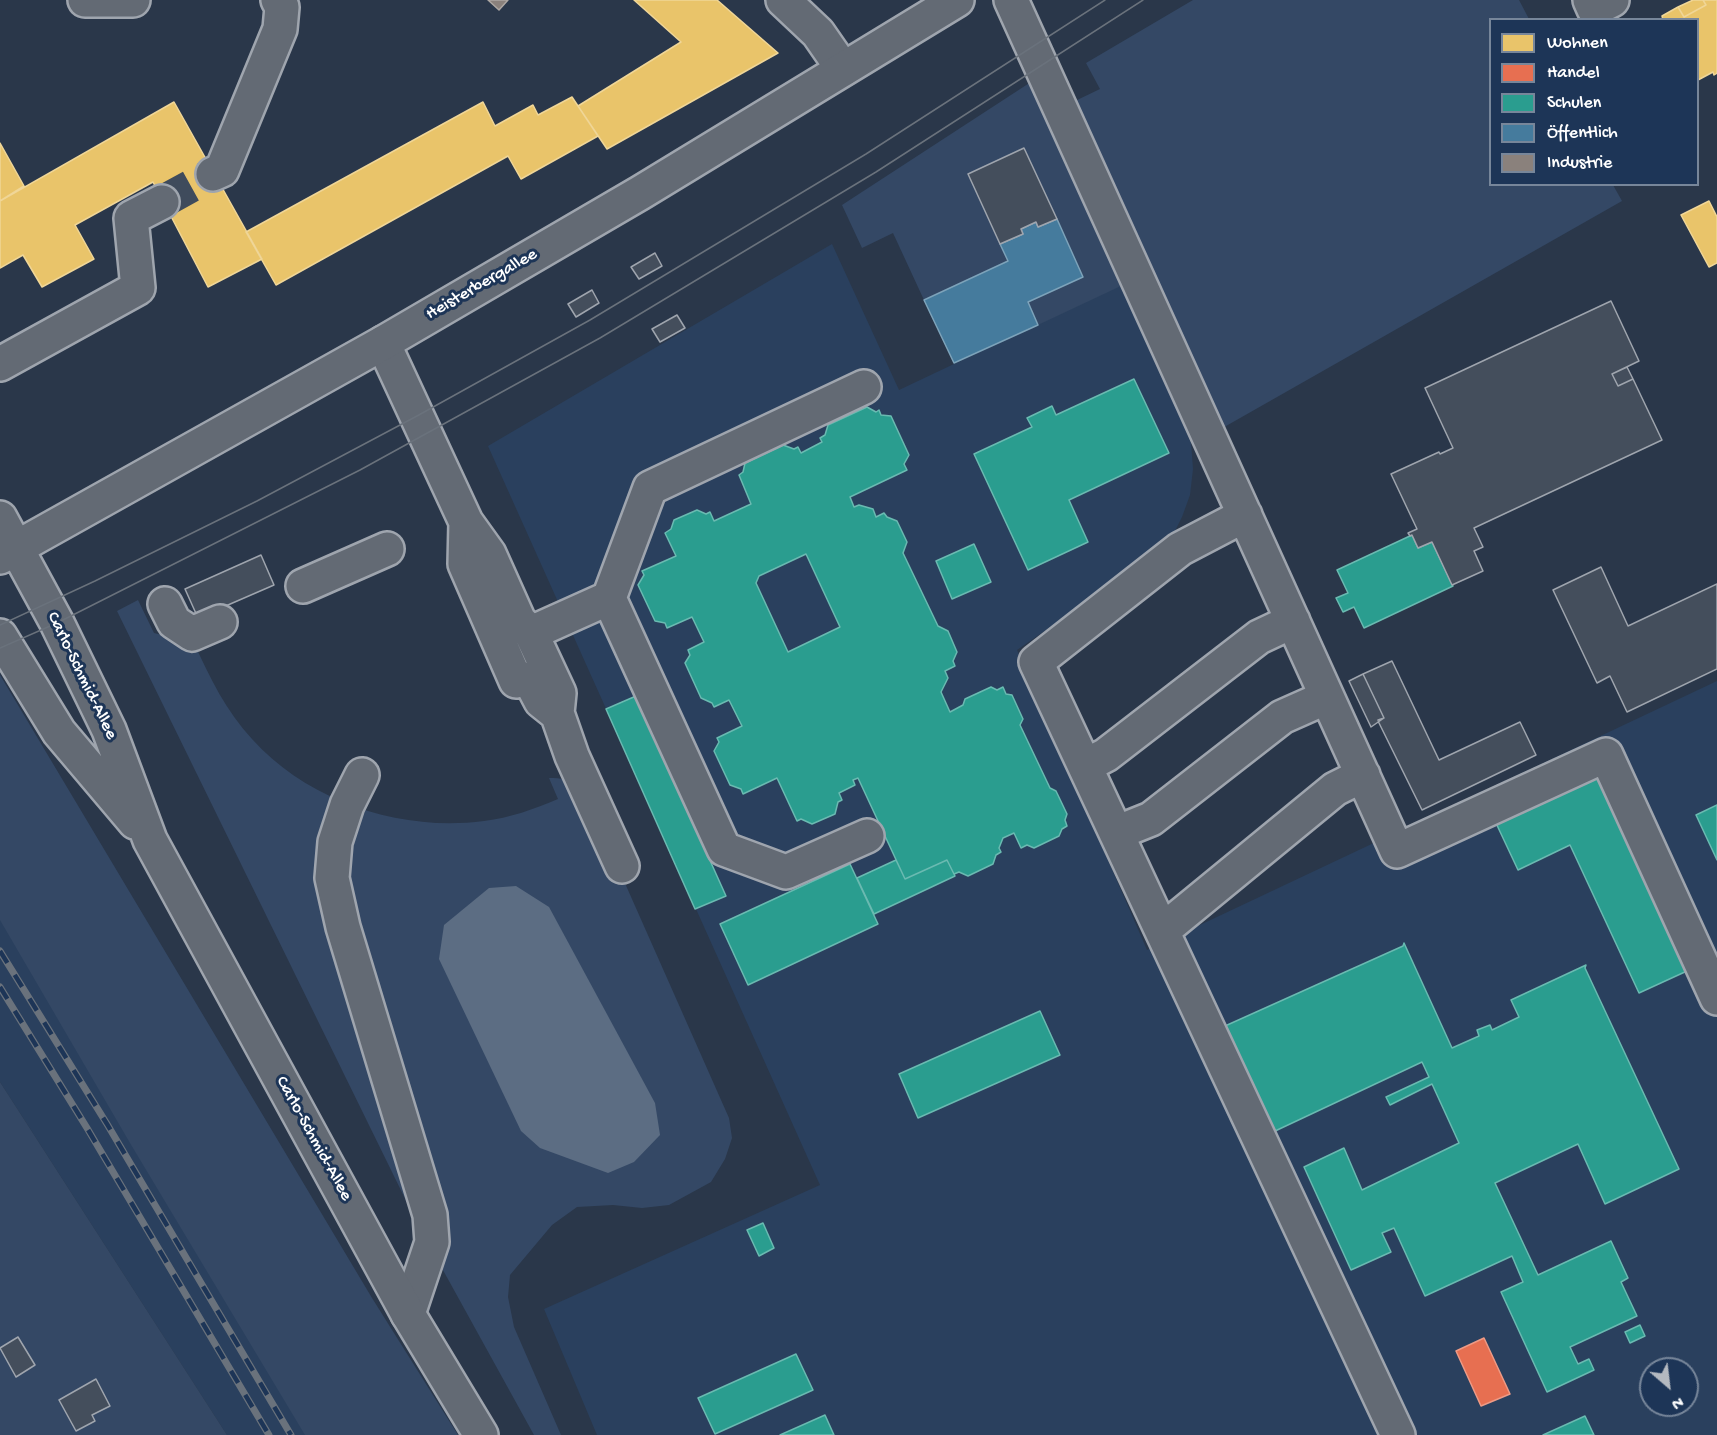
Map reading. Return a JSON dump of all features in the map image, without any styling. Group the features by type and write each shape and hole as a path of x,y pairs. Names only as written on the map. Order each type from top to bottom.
{"main road":[{"path":"85,0 133,0"},
{"path":"213,174 222,170 280,29 282,7 278,0"},
{"path":"783,0 818,33 843,69"},
{"name":"Heisterbergallee","path":"8,552 384,343 640,193 957,0"},
{"path":"1011,0 1397,851 1606,755 1717,998"},
{"path":"1590,0 1594,9 1612,0"},
{"path":"0,364 138,288 131,218 162,202"},
{"path":"384,343 466,522 489,554 519,621 531,633 559,693 557,713 572,756 622,866"},
{"path":"864,387 650,488 609,598 724,849 786,872 867,836"},
{"path":"1245,516 1180,549 1036,662 1398,1435"},
{"name":"Carlo-Schmid-Allee","path":"0,518 8,552 57,623 109,730 150,840 408,1314 481,1435"},
{"path":"466,522 465,564 516,681 524,679 531,682 541,701 557,713"},
{"path":"303,586 387,549"},
{"path":"531,633 609,598"},
{"path":"165,604 174,622 192,634 220,622"},
{"path":"1085,766 1106,755 1259,638 1293,621"},
{"name":"Carlo-Schmid-Allee","path":"0,636 59,732 150,840"},
{"path":"1116,833 1151,819 1282,717 1327,697"},
{"path":"362,774 347,805 335,842 332,878 343,927 430,1215 432,1242 408,1314"},
{"path":"1162,931 1335,789 1363,775"}],"shaded area":[{"path":"1193,0 1519,0 1528,18 1489,18 1489,186 1614,186 1622,201 1219,430 1191,443 1123,285 1038,325 1028,302 1083,276 1024,148 968,174 1008,261 924,300 893,233 862,248 842,205 1034,80 1050,113 1100,89 1086,63"},
{"path":"832,244 899,390 1123,284 1191,443 1193,469 1190,495 1172,537 1159,552 1017,650 1147,950 1717,681 1717,1435 597,1435 544,1309 820,1185 488,446"},
{"path":"138,600 154,633 194,643 226,706 252,739 275,761 301,780 329,796 358,808 389,816 421,822 453,823 503,818 558,799 549,778 568,781 585,793 729,1118 732,1138 725,1159 711,1182 669,1205 642,1208 613,1205 577,1207 552,1225 510,1275 508,1297 514,1327 561,1435 534,1435 417,1223 117,611"},
{"path":"0,675 372,1298 458,1435 305,1435 0,920"},
{"path":"0,868 330,1435 227,1435 0,1082"},
{"path":"516,886 549,907 655,1103 660,1135 634,1162 608,1173 540,1148 521,1131 439,959 444,925 489,888"},
{"path":"0,1082 227,1435 0,1435"}],"building: Wohnen":[{"path":"634,0 717,0 778,53 607,149 578,106 681,42"},
{"path":"1693,0 1703,0 1706,5 1684,17 1678,7"},
{"path":"1703,0 1717,0 1717,73 1714,75 1713,72 1699,79 1699,18 1662,18 1662,16 1678,7 1684,17 1706,5"},
{"path":"572,97 598,136 521,179 508,156 276,285 246,232 483,102 495,126 533,105 538,115"},
{"path":"174,102 262,259 208,287 153,182 75,225 94,259 42,287 23,255 0,268 0,201"},
{"path":"0,143 24,186 0,201"},
{"path":"1709,201 1717,217 1717,263 1709,267 1681,215"}],"building: Handel":[{"path":"1484,1338 1510,1394 1481,1406 1456,1351"}],"building: Schulen":[{"path":"1134,379 1169,453 1069,500 1088,542 1028,570 974,454 1032,427 1027,418 1052,406 1056,415"},
{"path":"867,407 876,412 879,410 881,415 891,416 909,455 904,464 907,470 850,497 854,507 859,505 873,509 876,517 884,513 887,517 897,521 907,542 903,553 938,626 948,631 957,652 953,661 955,666 945,671 948,678 941,692 950,712 963,705 965,699 991,687 997,690 1003,687 1006,694 1012,695 1023,719 1020,725 1050,788 1056,791 1067,814 1065,820 1067,826 1062,829 1059,836 1034,848 1027,845 1021,848 1014,833 1003,838 999,848 1001,852 996,855 993,864 968,876 959,872 954,874 947,860 905,879 858,778 853,780 855,785 839,793 842,800 838,802 835,814 812,824 801,819 797,821 777,778 743,794 741,789 730,785 714,751 719,742 717,738 742,726 729,700 714,707 712,703 701,698 685,663 690,655 688,650 704,642 692,617 667,628 665,623 655,621 638,585 644,575 642,571 676,556 665,533 671,529 674,520 697,510 706,514 710,512 714,521 751,504 739,475 743,472 745,463 783,445 794,449 798,447 801,453 822,442 820,438 825,435 828,425","holes":["806,554 840,627 788,652 756,583 759,576"]},
{"path":"1412,535 1418,548 1432,542 1453,586 1364,628 1354,607 1343,612 1336,598 1348,593 1337,570"},
{"path":"974,544 991,582 952,599 936,561"},
{"path":"636,696 726,896 695,909 606,709"},
{"path":"1604,769 1627,819 1618,823 1687,971 1639,993 1570,845 1518,870 1495,821"},
{"path":"1717,805 1717,860 1696,815"},
{"path":"896,860 905,879 947,860 955,876 874,914 857,878"},
{"path":"850,864 878,924 748,985 720,924"},
{"path":"1404,943 1452,1048 1479,1036 1477,1030 1490,1025 1492,1030 1519,1017 1511,1000 1586,965 1585,968 1679,1169 1605,1204 1578,1144 1495,1183 1538,1275 1611,1241 1628,1278 1621,1282 1637,1316 1570,1347 1578,1364 1589,1359 1594,1370 1547,1392 1501,1292 1523,1282 1512,1256 1425,1296 1394,1228 1382,1233 1391,1252 1351,1270 1304,1167 1344,1148 1362,1190 1459,1143 1432,1084 1390,1105 1386,1097 1429,1077 1422,1062 1273,1132 1225,1026 1403,946"},
{"path":"1040,1011 1060,1055 918,1118 899,1074"},
{"path":"763,1223 774,1248 759,1256 747,1230"},
{"path":"1640,1325 1645,1336 1630,1343 1625,1332"},
{"path":"796,1354 813,1390 715,1434 698,1398"},
{"path":"825,1415 834,1435 780,1435"},
{"path":"1585,1416 1594,1435 1543,1435"}],"building: Öffentlich":[{"path":"1057,219 1083,277 1028,302 1038,325 954,363 924,300 1008,261 1000,244 1023,234 1021,229 1036,222 1038,227"}],"building: Industrie":[{"path":"488,0 508,0 499,10"}],"building: Sonstige":[{"path":"1024,148 1057,219 1038,227 1036,222 1021,229 1023,234 1000,244 968,174"},
{"path":"655,253 662,266 639,279 631,267"},
{"path":"592,290 599,303 576,317 568,304"},
{"path":"1611,301 1639,361 1612,374 1618,386 1633,379 1662,440 1474,528 1483,547 1474,551 1483,571 1452,585 1432,542 1418,548 1412,535 1408,533 1417,529 1391,474 1453,448 1425,388"},
{"path":"677,315 685,328 660,342 652,329"},
{"path":"1627,367 1633,379 1618,386 1612,374"},
{"path":"261,555 274,585 198,618 185,589"},
{"path":"1601,567 1628,626 1717,584 1717,669 1627,712 1610,676 1597,683 1553,590"},
{"path":"1392,661 1439,760 1520,722 1536,755 1422,810 1379,723 1378,720 1384,718 1363,674"},
{"path":"1363,674 1384,718 1371,727 1349,681"},
{"path":"18,1337 35,1365 16,1377 0,1348"},
{"path":"96,1379 110,1406 92,1415 95,1421 76,1431 59,1400"}],"tunnel":[{"path":"162,202 213,174"}],"tram line":[{"path":"0,625 257,501 590,320 866,154 1105,0"},
{"path":"0,648 57,623 360,470 600,338 876,172 1143,0"}],"railway":[{"path":"0,951 107,1124 291,1435"},
{"path":"0,987 87,1128 269,1435"}]}
